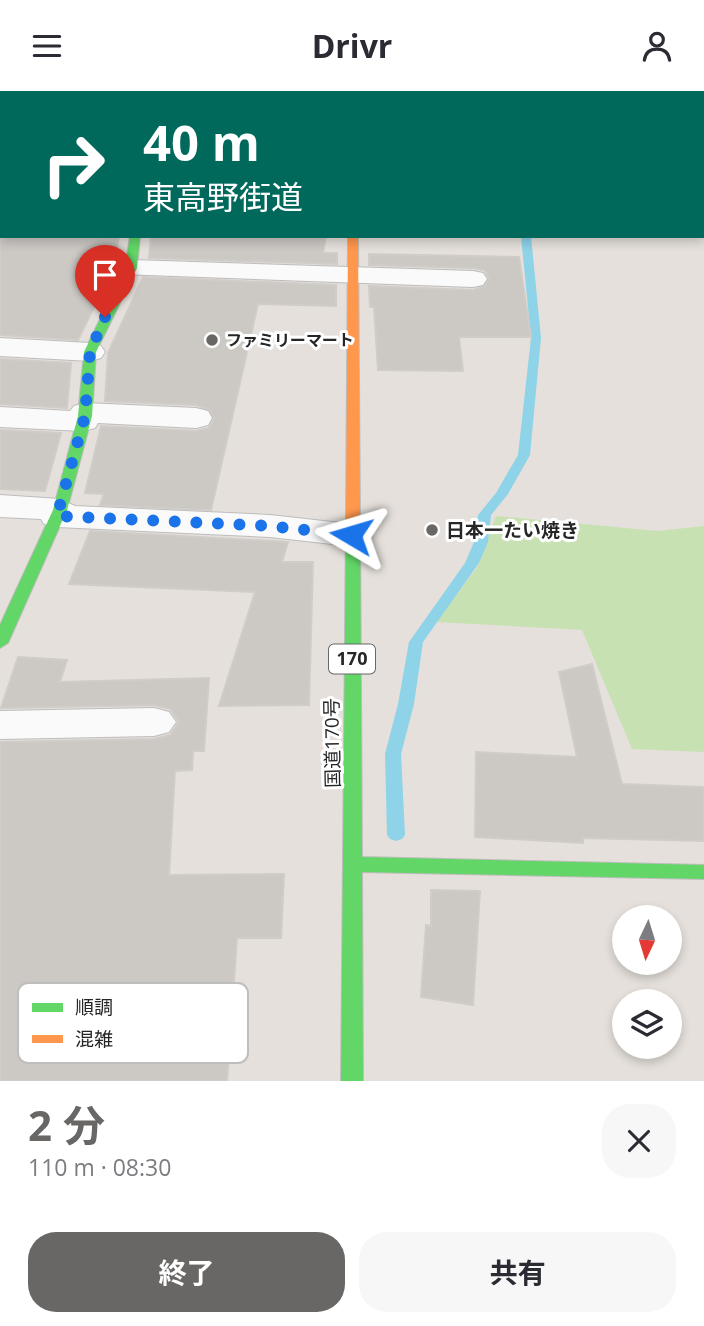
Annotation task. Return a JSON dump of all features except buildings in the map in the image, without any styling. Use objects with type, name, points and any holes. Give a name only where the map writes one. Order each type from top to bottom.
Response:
[{"type":"main road","points":[[0,643],[59,513],[84,417],[90,352],[131,268],[135,238]]},
{"type":"main road","name":"国道170号","points":[[352,1081],[353,238]]},
{"type":"main road","points":[[354,864],[704,872]]},
{"type":"street","points":[[131,268],[473,279]]},
{"type":"street","points":[[0,347],[90,352]]},
{"type":"street","points":[[0,417],[196,418]]},
{"type":"street","points":[[0,506],[59,513],[270,526],[351,535]]},
{"type":"street","points":[[0,725],[154,722]]},
{"type":"green space","points":[[496,516],[658,531],[704,526],[704,752],[632,749],[582,630],[436,622],[478,566]]},
{"type":"waterway","points":[[396,835],[393,754],[406,704],[416,642],[472,563],[481,542],[485,515],[502,494],[524,455],[536,338],[526,238]]},
{"type":"traffic: fast","points":[[0,643],[60,510],[85,416],[90,352],[131,268],[135,238]]},
{"type":"traffic: fast","points":[[352,1081],[353,520]]},
{"type":"traffic: fast","points":[[354,864],[704,872]]},
{"type":"traffic: slow","points":[[353,238],[353,520]]},
{"type":"place","name":"ファミリーマート","points":[[212,340]]},
{"type":"place","name":"日本一たい焼き","points":[[432,530]]},
{"type":"route","points":[[105,317],[90,352],[85,416],[57,516],[270,526],[351,535]]}]
